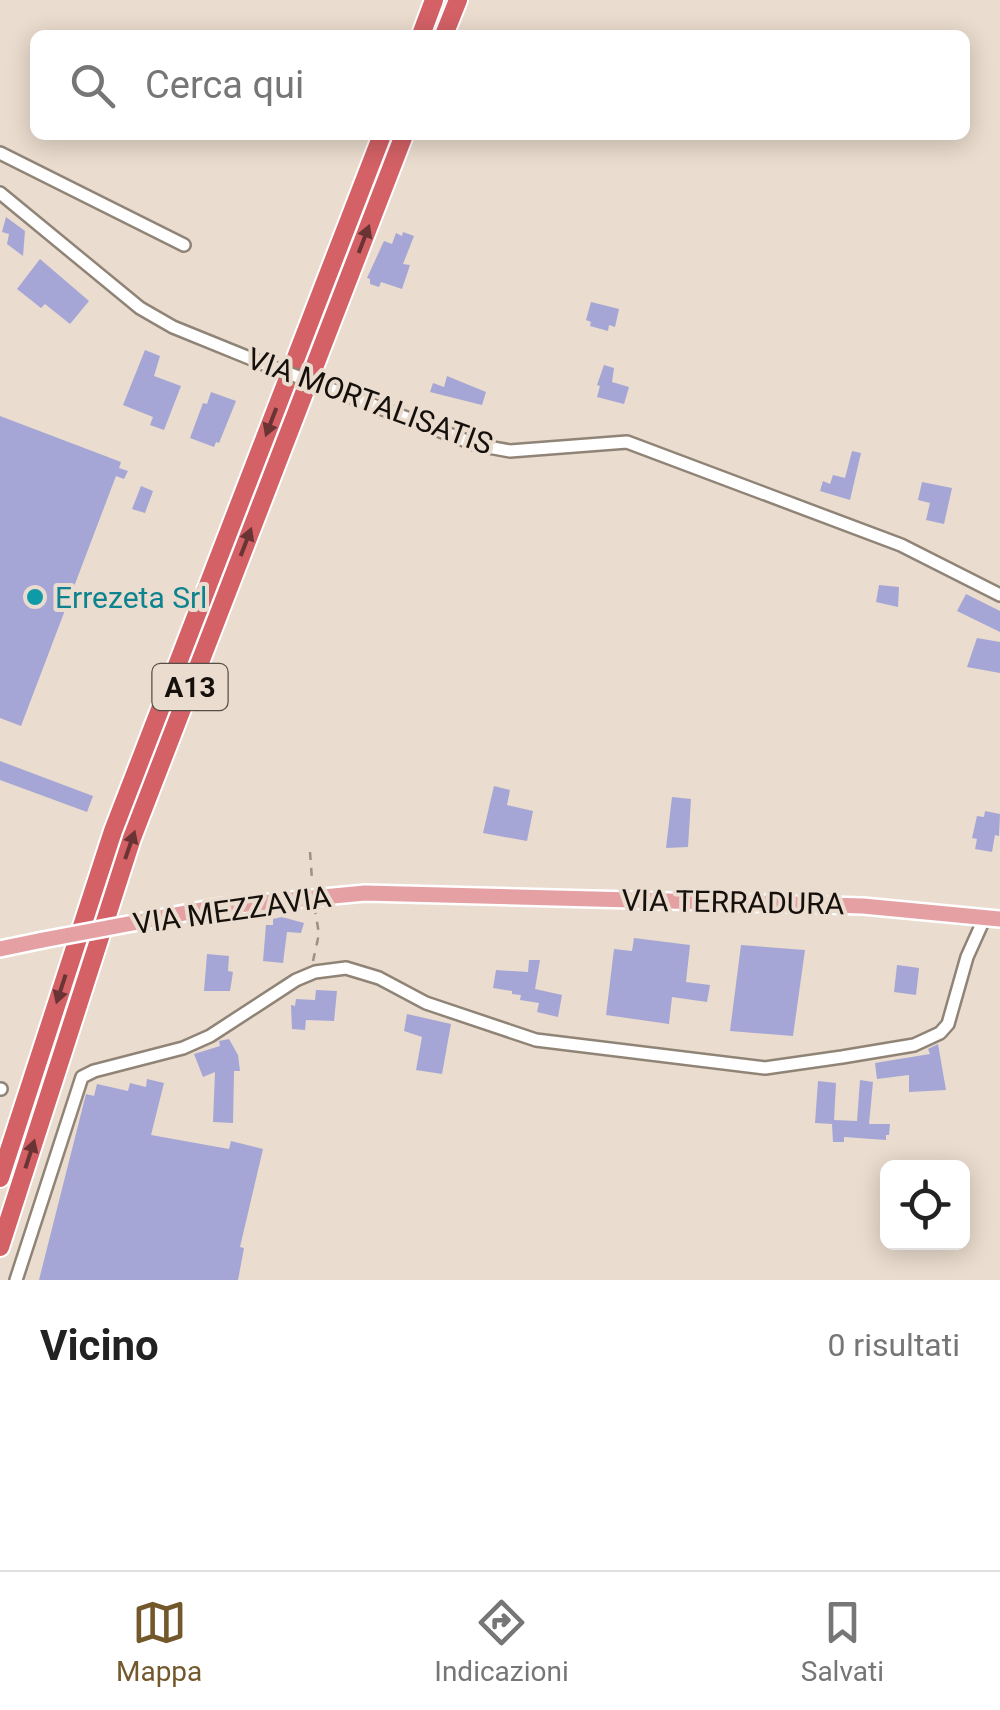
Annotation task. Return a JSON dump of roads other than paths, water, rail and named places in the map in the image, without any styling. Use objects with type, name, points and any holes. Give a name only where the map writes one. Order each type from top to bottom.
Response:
[{"type":"highway","points":[[423,30],[434,0]]},
{"type":"highway","points":[[446,30],[458,0]]},
{"type":"highway","name":"A13","points":[[0,1178],[113,832],[380,140]]},
{"type":"highway","name":"A13","points":[[0,1247],[132,838],[402,140]]},
{"type":"main road","name":"VIA MEZZAVIA","points":[[0,949],[216,906],[365,893],[466,896]]},
{"type":"main road","name":"VIA TERRADURA","points":[[466,896],[863,906],[992,918]]},
{"type":"street","points":[[0,153],[184,244]]},
{"type":"street","name":"VIA MORTALISATIS","points":[[0,193],[140,308],[173,327],[269,366],[476,446],[529,451],[627,442],[901,545],[1000,595]]},
{"type":"street","points":[[16,1280],[82,1077],[183,1048],[315,972],[346,968],[362,971],[426,1003],[536,1040],[722,1064],[784,1067],[914,1045],[940,1033],[948,1024],[967,957],[992,918]]},
{"type":"place","name":"Errezeta Srl","points":[[35,597]]}]
